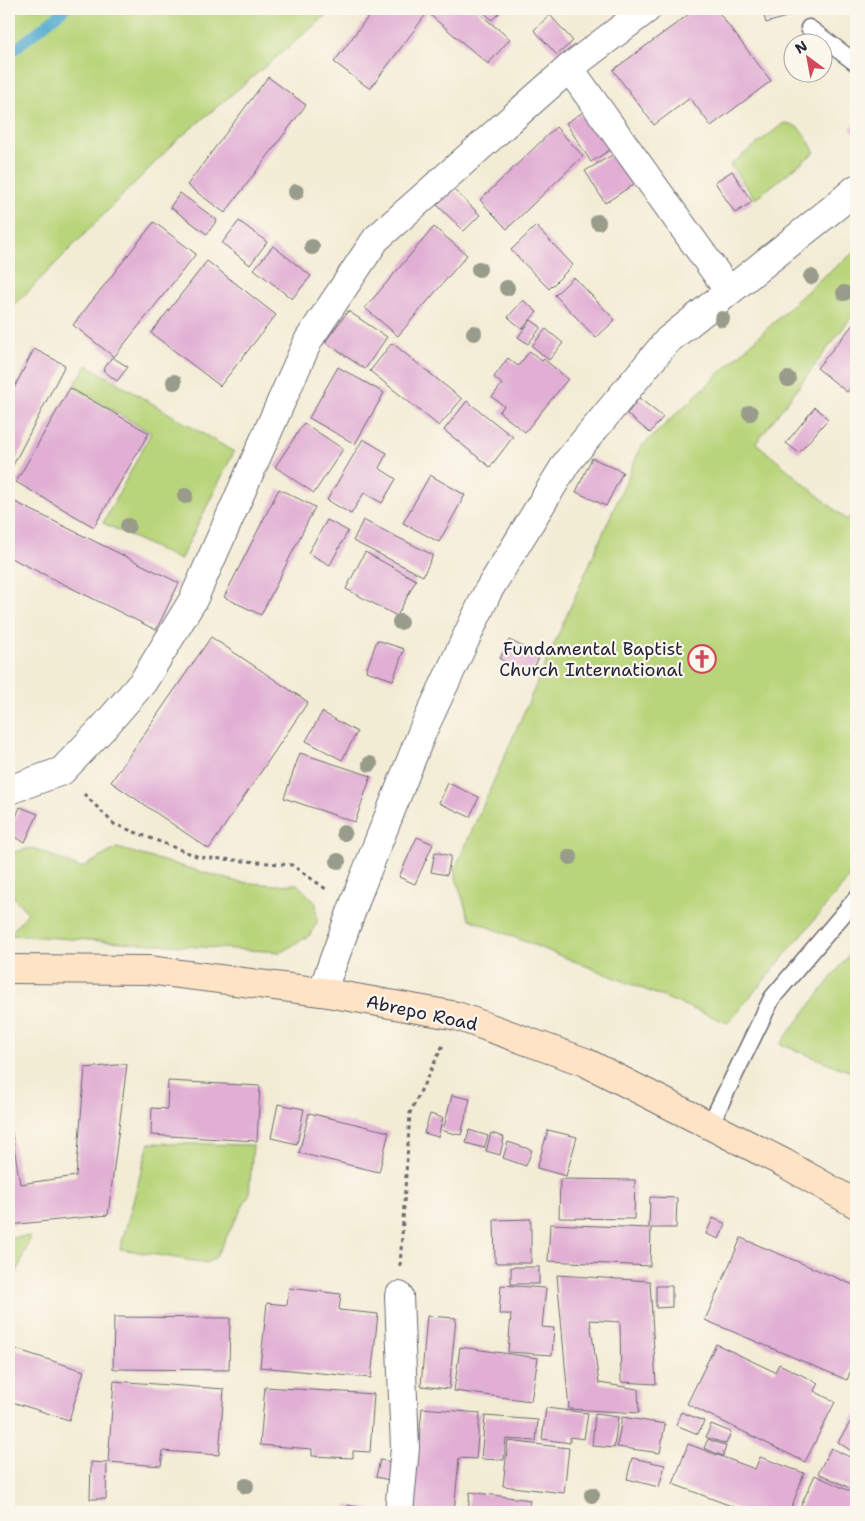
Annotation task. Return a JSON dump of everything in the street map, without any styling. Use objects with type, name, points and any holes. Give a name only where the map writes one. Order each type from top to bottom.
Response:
[{"type":"main road","name":"Abrepo Road","points":[[9,969],[148,970],[322,992],[457,1016],[585,1062],[784,1163],[856,1204]]},
{"type":"street","points":[[9,790],[62,771],[143,682],[193,600],[309,338],[376,239],[569,68],[647,9]]},
{"type":"street","points":[[569,68],[730,292]]},
{"type":"street","points":[[322,992],[423,730],[488,591],[567,462],[668,340],[856,189]]},
{"type":"street","points":[[398,1512],[405,1448],[399,1296]]},
{"type":"lane","points":[[809,28],[856,63]]},
{"type":"lane","points":[[710,1125],[772,998],[856,899]]},
{"type":"path","points":[[62,771],[114,824],[198,857],[292,865],[353,909]]},
{"type":"path","points":[[399,1296],[410,1113],[457,1016]]},
{"type":"green space","points":[[9,9],[334,9],[176,141],[9,311]]},
{"type":"green space","points":[[784,123],[799,129],[815,152],[755,199],[730,165]]},
{"type":"green space","name":"Fundamental Baptist Church International","points":[[856,251],[856,311],[756,443],[847,520],[856,509],[856,870],[728,1023],[469,919],[454,871],[641,447],[819,280]]},
{"type":"green space","points":[[87,365],[234,452],[180,560],[103,523],[151,433],[73,387]]},
{"type":"green space","points":[[33,848],[81,868],[117,848],[238,882],[276,885],[297,884],[316,903],[317,922],[310,935],[281,952],[9,935],[28,913],[9,890],[9,853]]},
{"type":"green space","points":[[856,946],[856,1074],[780,1044]]},
{"type":"green space","points":[[149,1143],[253,1145],[249,1195],[215,1258],[206,1263],[120,1249]]},
{"type":"green space","points":[[31,1236],[11,1287],[9,1326],[9,1238]]},
{"type":"building","points":[[374,9],[430,9],[370,89],[334,62]]},
{"type":"building","points":[[434,9],[474,9],[510,39],[488,64],[429,14]]},
{"type":"building","points":[[480,9],[503,9],[492,20]]},
{"type":"building","points":[[696,9],[716,9],[771,81],[711,126],[690,98],[654,125],[613,70]]},
{"type":"building","points":[[762,9],[813,9],[766,23]]},
{"type":"building","points":[[550,15],[573,41],[557,55],[534,30]]},
{"type":"building","points":[[268,77],[306,105],[225,213],[187,185]]},
{"type":"building","points":[[588,109],[613,148],[591,162],[566,123]]},
{"type":"building","points":[[856,122],[856,136],[850,128]]},
{"type":"building","points":[[556,127],[583,156],[507,229],[480,200]]},
{"type":"building","points":[[617,152],[636,183],[605,203],[585,171]]},
{"type":"building","points":[[732,171],[752,202],[735,213],[715,182]]},
{"type":"building","points":[[453,189],[480,215],[464,231],[437,205]]},
{"type":"building","points":[[180,193],[217,220],[207,234],[170,207]]},
{"type":"building","points":[[239,221],[267,242],[250,265],[222,243]]},
{"type":"building","points":[[154,222],[196,254],[114,357],[73,325]]},
{"type":"building","points":[[536,226],[573,265],[549,289],[511,250]]},
{"type":"building","points":[[434,227],[467,255],[398,336],[365,308]]},
{"type":"building","points":[[273,246],[311,276],[292,299],[254,269]]},
{"type":"building","points":[[207,261],[276,315],[220,386],[151,333]]},
{"type":"building","points":[[574,277],[615,320],[596,338],[555,295]]},
{"type":"building","points":[[523,300],[537,312],[522,329],[508,317]]},
{"type":"building","points":[[348,311],[387,337],[365,369],[325,342]]},
{"type":"building","points":[[531,320],[541,327],[528,344],[518,337]]},
{"type":"building","points":[[856,321],[856,381],[847,392],[817,368]]},
{"type":"building","points":[[546,329],[563,343],[549,360],[532,346]]},
{"type":"building","points":[[392,343],[462,399],[439,426],[370,371]]},
{"type":"building","points":[[34,349],[65,365],[9,473],[9,398]]},
{"type":"building","points":[[530,351],[542,361],[544,359],[568,379],[525,432],[499,412],[504,406],[492,397],[502,384],[494,377],[508,358],[518,366]]},
{"type":"building","points":[[112,357],[128,367],[117,381],[103,370]]},
{"type":"building","points":[[338,367],[384,393],[355,444],[309,418]]},
{"type":"building","points":[[70,388],[149,433],[94,527],[16,482]]},
{"type":"building","points":[[639,398],[663,417],[650,433],[627,414]]},
{"type":"building","points":[[467,401],[513,437],[490,467],[444,430]]},
{"type":"building","points":[[815,407],[828,419],[799,453],[786,443]]},
{"type":"building","points":[[304,423],[343,449],[314,493],[275,467]]},
{"type":"building","points":[[363,439],[387,453],[379,468],[396,479],[382,503],[364,493],[351,514],[327,500]]},
{"type":"building","points":[[592,458],[623,472],[606,506],[576,492]]},
{"type":"building","points":[[430,475],[465,495],[439,542],[403,523]]},
{"type":"building","points":[[279,489],[315,507],[261,615],[224,597]]},
{"type":"building","points":[[9,499],[179,583],[156,630],[9,557]]},
{"type":"building","points":[[327,520],[348,531],[330,565],[308,553]]},
{"type":"building","points":[[363,520],[433,555],[423,576],[353,541]]},
{"type":"building","points":[[365,552],[416,580],[397,616],[346,589]]},
{"type":"building","points":[[211,637],[308,702],[209,849],[111,782]]},
{"type":"building","points":[[377,640],[404,649],[393,680],[366,671]]},
{"type":"building","points":[[509,640],[540,655],[531,674],[500,659]]},
{"type":"building","points":[[322,712],[357,732],[342,760],[306,741]]},
{"type":"building","points":[[300,753],[371,776],[355,822],[284,798]]},
{"type":"building","points":[[448,783],[479,797],[470,817],[439,803]]},
{"type":"building","points":[[20,807],[38,814],[25,842],[9,835]]},
{"type":"building","points":[[417,837],[433,844],[415,884],[399,877]]},
{"type":"building","points":[[435,852],[451,856],[447,875],[431,872]]},
{"type":"building","points":[[127,1064],[108,1215],[9,1225],[9,1115],[20,1184],[76,1176],[85,1068]]},
{"type":"building","points":[[168,1081],[260,1086],[257,1141],[151,1135],[152,1108],[167,1109]]},
{"type":"building","points":[[452,1095],[470,1099],[461,1135],[443,1131]]},
{"type":"building","points":[[278,1104],[304,1109],[297,1144],[271,1138]]},
{"type":"building","points":[[309,1113],[389,1132],[379,1172],[299,1153]]},
{"type":"building","points":[[430,1114],[443,1118],[438,1137],[424,1133]]},
{"type":"building","points":[[469,1130],[488,1136],[484,1148],[466,1143]]},
{"type":"building","points":[[548,1130],[577,1137],[566,1176],[537,1168]]},
{"type":"building","points":[[491,1133],[504,1137],[500,1155],[486,1151]]},
{"type":"building","points":[[508,1142],[532,1150],[526,1166],[503,1158]]},
{"type":"building","points":[[560,1179],[635,1180],[634,1219],[559,1218]]},
{"type":"building","points":[[650,1197],[677,1198],[676,1228],[651,1228],[650,1266],[548,1261],[550,1224],[649,1228]]},
{"type":"building","points":[[713,1218],[726,1224],[719,1239],[706,1234]]},
{"type":"building","points":[[531,1219],[531,1263],[495,1263],[494,1220]]},
{"type":"building","points":[[741,1238],[856,1286],[856,1358],[847,1380],[705,1320]]},
{"type":"building","points":[[511,1267],[539,1267],[539,1284],[511,1284]]},
{"type":"building","points":[[557,1275],[650,1281],[656,1384],[621,1382],[620,1322],[590,1320],[599,1383],[638,1389],[639,1413],[569,1409]]},
{"type":"building","points":[[501,1285],[546,1288],[542,1327],[554,1328],[552,1355],[508,1352],[511,1314],[499,1314]]},
{"type":"building","points":[[656,1286],[672,1286],[672,1307],[656,1308]]},
{"type":"building","points":[[289,1288],[341,1294],[339,1310],[378,1314],[371,1378],[260,1367],[267,1303],[287,1305]]},
{"type":"building","points":[[427,1316],[456,1318],[449,1389],[421,1386]]},
{"type":"building","points":[[114,1317],[230,1318],[229,1370],[113,1369]]},
{"type":"building","points":[[716,1344],[775,1372],[779,1364],[818,1383],[814,1391],[835,1402],[805,1462],[687,1404]]},
{"type":"building","points":[[9,1347],[84,1371],[69,1420],[9,1401]]},
{"type":"building","points":[[460,1347],[538,1358],[531,1401],[454,1391]]},
{"type":"building","points":[[114,1381],[224,1389],[219,1455],[163,1451],[161,1466],[108,1462]]},
{"type":"building","points":[[265,1387],[374,1394],[370,1452],[353,1451],[353,1458],[312,1456],[312,1449],[260,1445]]},
{"type":"building","points":[[422,1408],[480,1413],[476,1459],[459,1458],[454,1512],[412,1512]]},
{"type":"building","points":[[546,1408],[588,1413],[584,1439],[570,1437],[570,1443],[542,1439]]},
{"type":"building","points":[[681,1412],[704,1421],[698,1434],[676,1425]]},
{"type":"building","points":[[856,1413],[856,1454],[838,1442]]},
{"type":"building","points":[[595,1414],[618,1417],[614,1448],[592,1446]]},
{"type":"building","points":[[485,1416],[538,1420],[536,1441],[506,1439],[504,1460],[481,1459]]},
{"type":"building","points":[[622,1417],[665,1424],[660,1453],[617,1447]]},
{"type":"building","points":[[711,1424],[731,1432],[726,1444],[706,1437]]},
{"type":"building","points":[[708,1439],[726,1446],[723,1456],[704,1448]]},
{"type":"building","points":[[508,1441],[569,1448],[564,1493],[503,1486]]},
{"type":"building","points":[[688,1444],[755,1469],[760,1457],[804,1473],[790,1512],[747,1512],[673,1484]]},
{"type":"building","points":[[831,1448],[856,1460],[856,1491],[818,1473]]},
{"type":"building","points":[[632,1458],[665,1465],[659,1487],[627,1479]]},
{"type":"building","points":[[380,1460],[398,1463],[394,1481],[376,1477]]},
{"type":"building","points":[[91,1462],[107,1463],[106,1499],[90,1499]]},
{"type":"building","points":[[815,1475],[856,1494],[856,1512],[798,1512]]},
{"type":"building","points":[[470,1492],[530,1500],[528,1512],[468,1512]]},
{"type":"building","points":[[347,1505],[375,1510],[374,1512],[346,1512]]},
{"type":"waterway","points":[[9,54],[65,9]]},
{"type":"place","name":"Fundamental Baptist Church International","points":[[702,659]]}]
